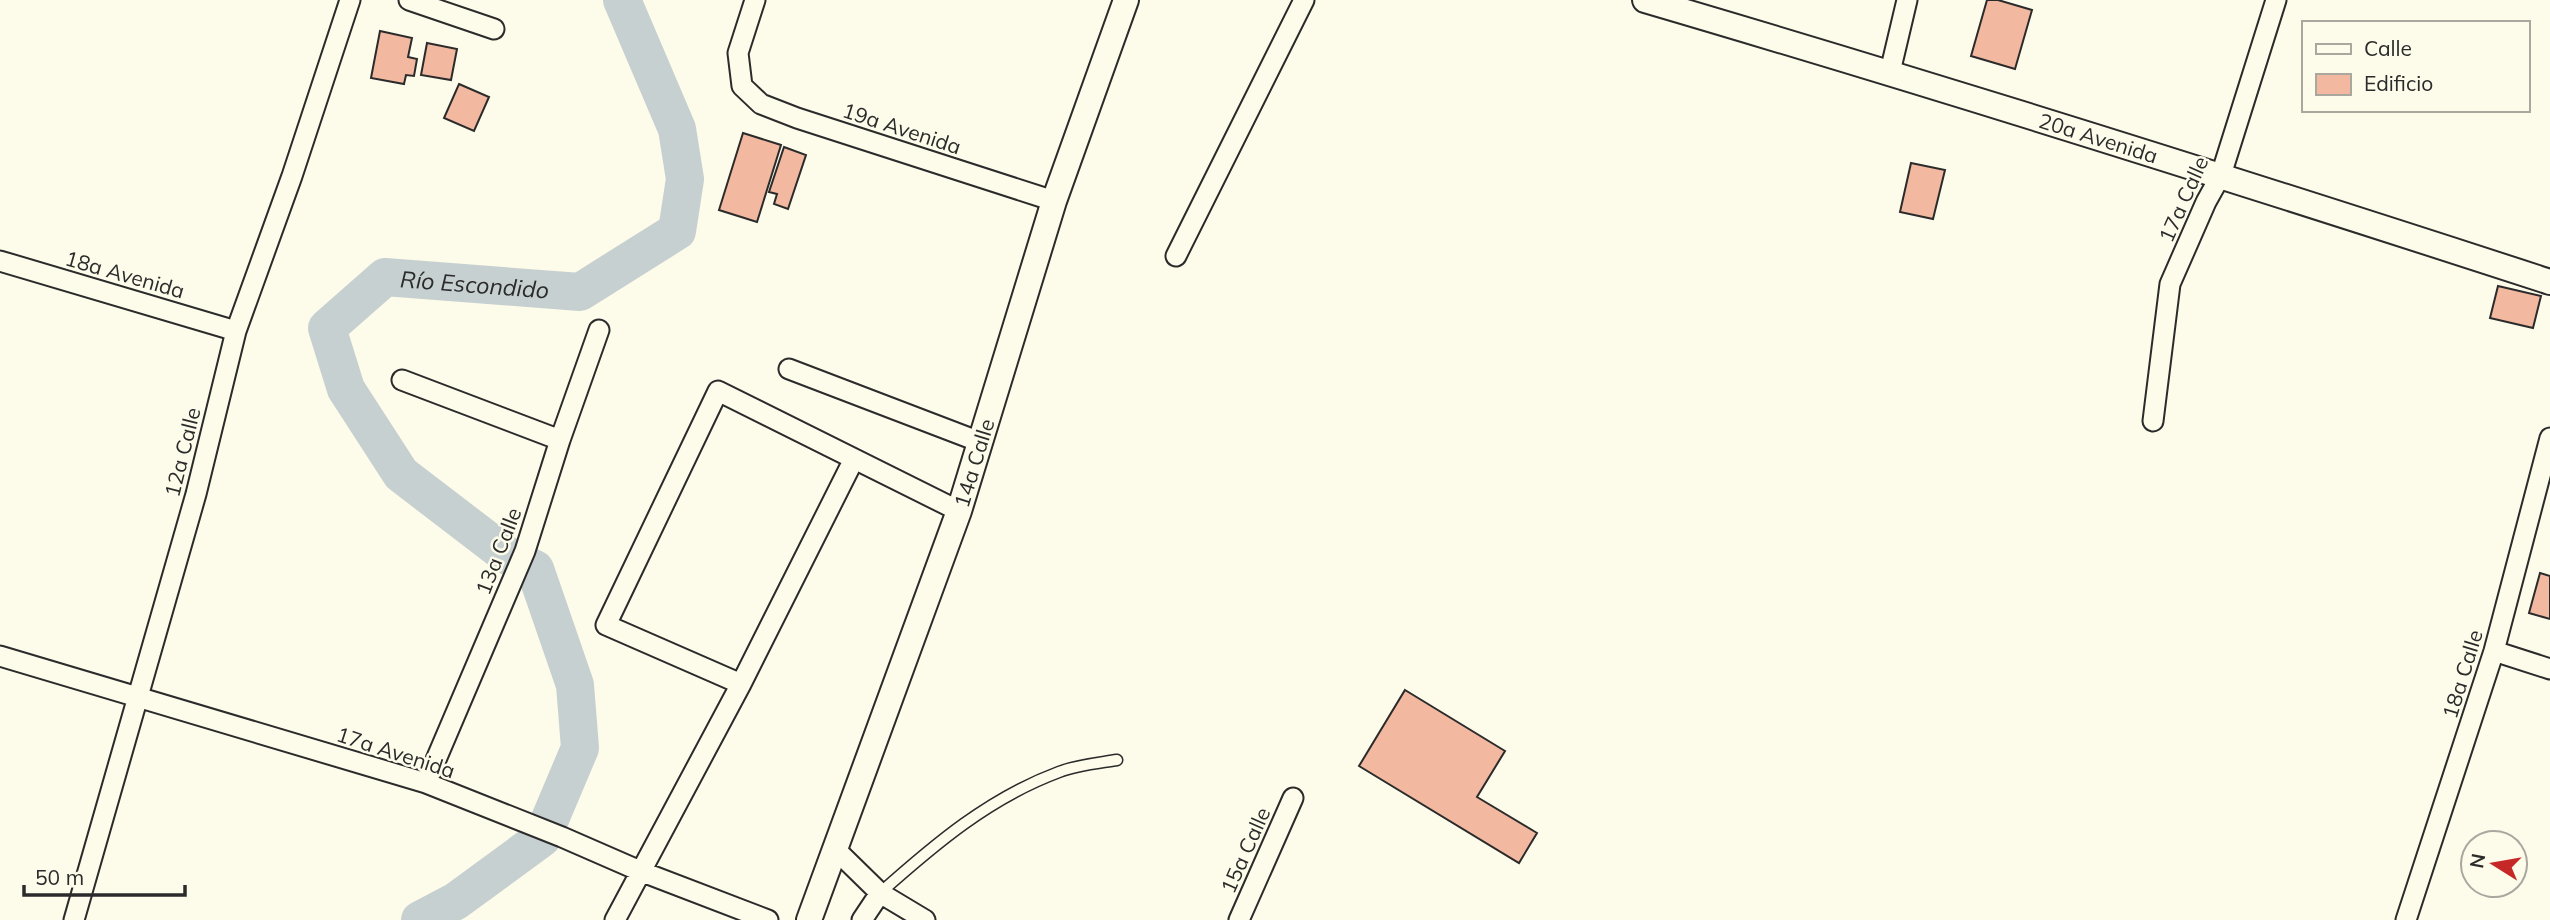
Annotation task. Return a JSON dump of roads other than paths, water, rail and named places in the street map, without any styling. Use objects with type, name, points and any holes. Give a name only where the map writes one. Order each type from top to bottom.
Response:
[{"type":"street","name":"12a Calle","points":[[74,920],[195,494],[236,331],[292,176],[350,0]]},
{"type":"street","points":[[409,0],[494,29]]},
{"type":"street","name":"19a Avenida","points":[[755,0],[738,52],[741,86],[761,104],[1054,201]]},
{"type":"street","name":"14a Calle","points":[[809,920],[959,511],[1054,201],[1126,0]]},
{"type":"street","points":[[1176,256],[1304,0]]},
{"type":"street","name":"20a Avenida","points":[[1645,0],[1890,72],[2221,175],[2550,282]]},
{"type":"street","points":[[1890,72],[1907,0]]},
{"type":"street","name":"17a Calle","points":[[2153,421],[2170,284],[2206,202],[2221,175],[2276,0]]},
{"type":"street","name":"18a Avenida","points":[[0,261],[236,331]]},
{"type":"street","name":"13a Calle","points":[[426,783],[525,551],[599,330]]},
{"type":"street","points":[[789,369],[980,442]]},
{"type":"street","points":[[402,380],[561,440]]},
{"type":"street","points":[[741,684],[606,625],[719,391],[959,511]]},
{"type":"street","name":"18a Calle","points":[[2406,920],[2494,651],[2550,438]]},
{"type":"street","points":[[615,920],[741,684],[854,459]]},
{"type":"street","points":[[2494,651],[2550,669]]},
{"type":"street","name":"17a Avenida","points":[[0,656],[426,783],[640,871],[768,920]]},
{"type":"street","name":"15a Calle","points":[[1239,920],[1293,798]]},
{"type":"street","points":[[835,849],[880,893],[925,920]]},
{"type":"street","points":[[862,920],[880,893]]},
{"type":"lane","points":[[880,893],[934,845],[984,808],[1060,771],[1117,760]]},
{"type":"waterway","name":"Río Escondido","points":[[420,920],[456,901],[542,838],[580,748],[575,685],[535,569],[508,556],[401,474],[346,389],[327,328],[385,277],[580,292],[677,231],[685,179],[677,129],[622,0]]}]
